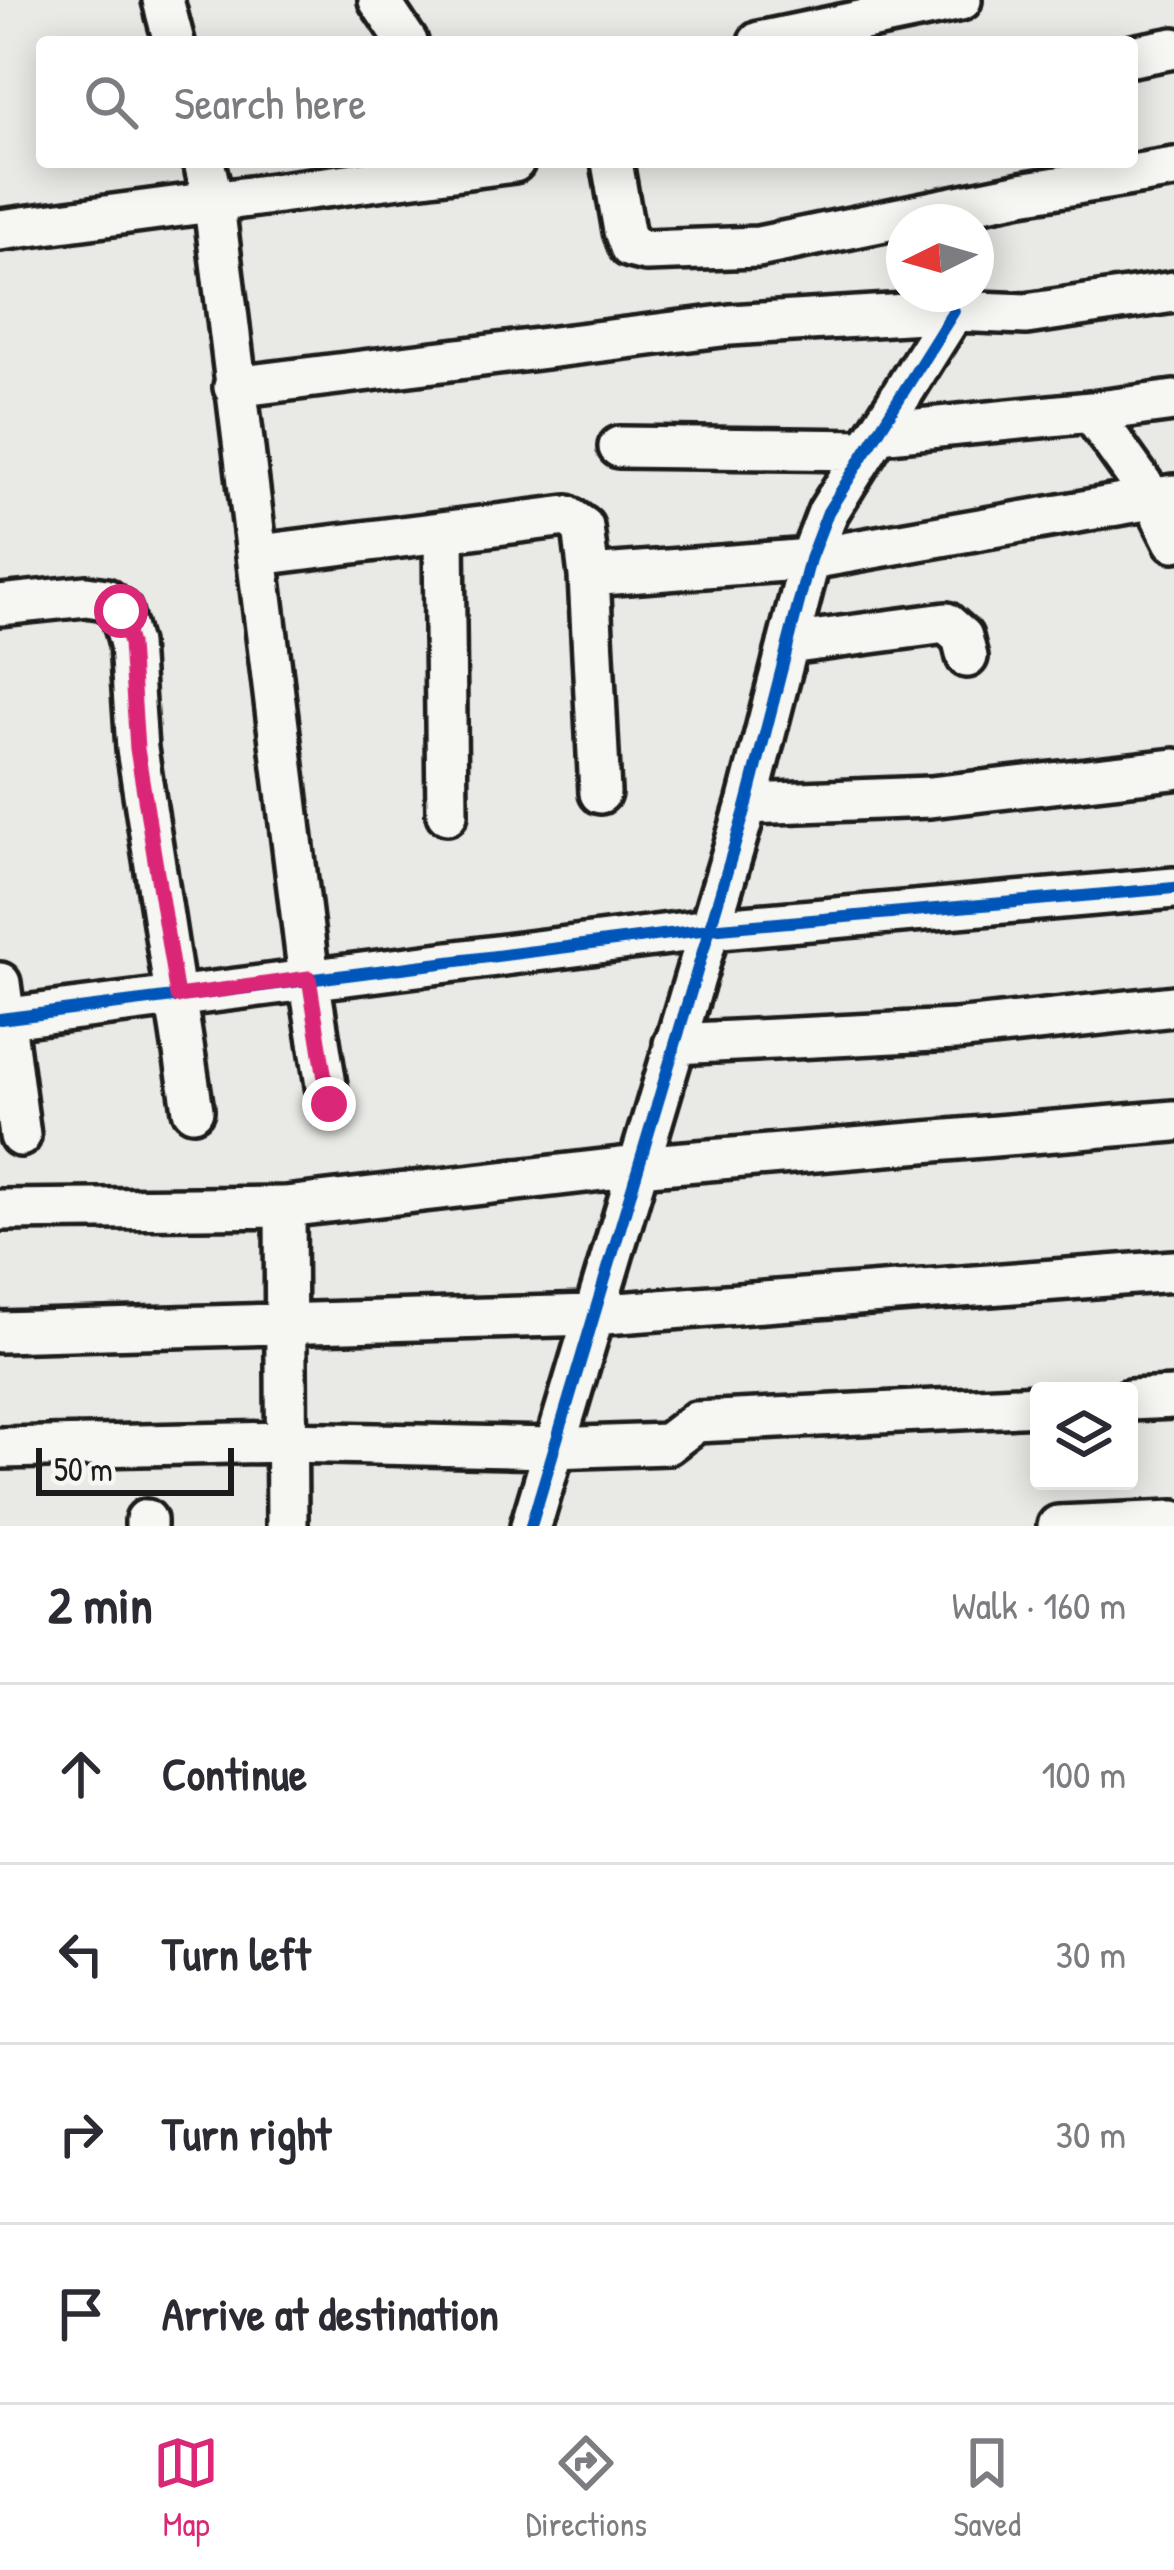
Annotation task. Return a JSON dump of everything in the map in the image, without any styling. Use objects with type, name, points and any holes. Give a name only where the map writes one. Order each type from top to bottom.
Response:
[{"type":"street","points":[[164,0],[173,36]]},
{"type":"street","points":[[788,36],[961,0]]},
{"type":"street","points":[[392,2],[405,36]]},
{"type":"street","points":[[1138,55],[1174,48]]},
{"type":"street","points":[[205,168],[214,205],[309,978],[329,1104]]},
{"type":"street","points":[[0,230],[468,168]]},
{"type":"street","points":[[613,168],[630,247],[646,250],[758,247],[1021,193],[1174,168]]},
{"type":"street","points":[[978,312],[1026,314],[1174,292]]},
{"type":"street","points":[[234,387],[730,325],[938,312]]},
{"type":"street","points":[[531,1526],[747,804],[811,560],[828,512],[953,312]]},
{"type":"street","points":[[619,447],[872,442],[1174,400]]},
{"type":"street","points":[[1091,412],[1163,497],[1174,541]]},
{"type":"street","points":[[589,576],[811,560],[1163,497]]},
{"type":"street","points":[[259,555],[567,517],[583,527],[600,794]]},
{"type":"street","points":[[444,533],[447,814]]},
{"type":"street","points":[[0,605],[86,596],[106,598],[121,611],[130,644],[137,749],[193,1110]]},
{"type":"street","points":[[788,644],[946,623],[962,637],[967,657]]},
{"type":"street","points":[[747,804],[930,796],[1174,769]]},
{"type":"street","points":[[20,1136],[2,1007],[177,996],[709,929],[1174,887]]},
{"type":"street","points":[[674,1044],[955,1030],[1174,1006]]},
{"type":"street","points":[[0,1210],[285,1207],[637,1166],[1174,1121]]},
{"type":"street","points":[[285,1207],[287,1526]]},
{"type":"street","points":[[0,1332],[592,1315],[1174,1271]]},
{"type":"street","points":[[1138,1400],[1174,1398]]},
{"type":"street","points":[[0,1448],[285,1442],[552,1448],[668,1444],[696,1422],[1030,1405]]},
{"type":"street","points":[[1058,1526],[1174,1521]]},
{"type":"cycle path","points":[[531,1526],[747,804],[810,559],[828,512],[953,312]]},
{"type":"cycle path","points":[[0,1019],[709,929],[1174,888]]},
{"type":"route","points":[[121,611],[130,644],[137,749],[177,996],[309,978],[329,1104]]}]
